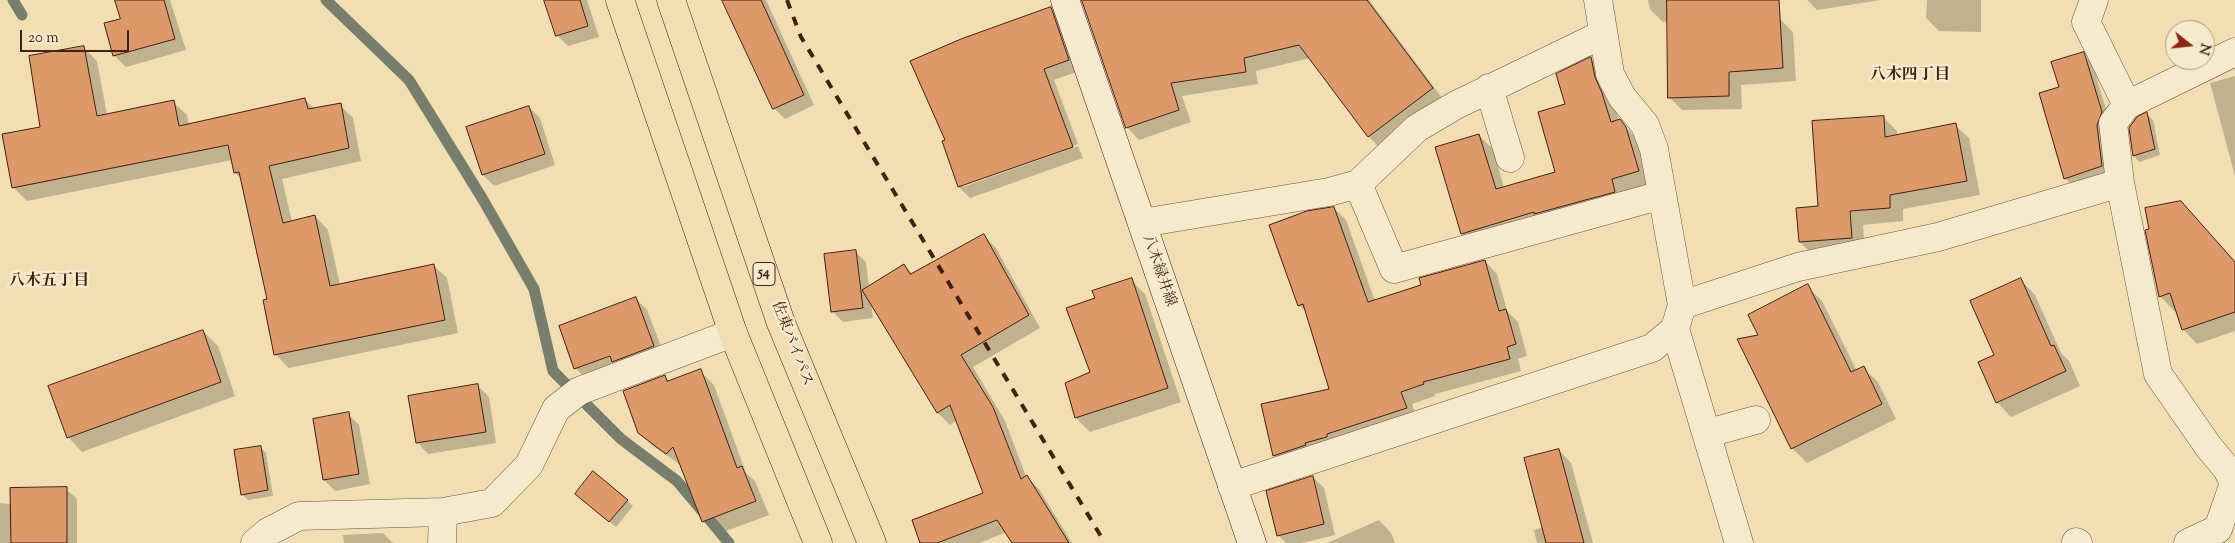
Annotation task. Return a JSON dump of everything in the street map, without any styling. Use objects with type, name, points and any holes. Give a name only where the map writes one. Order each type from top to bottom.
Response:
[{"type":"highway","points":[[620,0],[733,333],[818,543]]},
{"type":"highway","name":"佐東バイパス","points":[[671,0],[781,323],[872,543]]},
{"type":"street","name":"八木緑井線","points":[[1065,0],[1252,543]]},
{"type":"street","points":[[1598,0],[1610,74],[1622,97],[1645,125],[1654,148],[1678,317],[1739,543]]},
{"type":"street","points":[[2094,0],[2086,22],[2126,105]]},
{"type":"street","points":[[1142,223],[1329,192],[1358,184],[1417,128],[1489,88],[1603,34]]},
{"type":"street","points":[[2188,543],[2218,529],[2234,483],[2227,469],[2208,446],[2158,374],[2120,183],[2113,123],[2126,105],[2235,52]]},
{"type":"street","points":[[1489,88],[1510,158]]},
{"type":"street","points":[[1232,486],[1652,348],[1678,317],[1798,267],[1938,237],[2120,183]]},
{"type":"street","points":[[1358,184],[1394,269],[1662,195]]},
{"type":"street","points":[[255,543],[268,532],[299,516],[443,512],[492,503],[530,465],[556,409],[579,391],[733,333]]},
{"type":"street","points":[[1708,432],[1756,420]]},
{"type":"street","points":[[442,543],[443,512]]},
{"type":"building","points":[[115,0],[164,0],[175,39],[113,56],[104,23],[120,19]]},
{"type":"building","points":[[544,0],[580,0],[588,26],[556,36]]},
{"type":"building","points":[[722,0],[761,0],[804,95],[773,109]]},
{"type":"building","points":[[1082,0],[1367,0],[1433,88],[1368,137],[1299,45],[1244,58],[1246,72],[1171,83],[1179,110],[1126,128]]},
{"type":"building","points":[[1667,0],[1779,0],[1783,68],[1729,72],[1729,96],[1668,98]]},
{"type":"building","points":[[1051,7],[1069,60],[1044,69],[1073,147],[958,187],[942,141],[945,140],[910,61],[961,39]]},
{"type":"building","points":[[84,46],[97,116],[174,100],[179,126],[305,98],[308,109],[341,103],[349,148],[269,166],[283,223],[315,215],[330,286],[434,264],[445,320],[274,355],[263,300],[267,299],[239,172],[234,173],[228,145],[12,188],[2,134],[40,127],[29,56]]},
{"type":"building","points":[[2084,52],[2102,112],[2097,125],[2102,166],[2064,179],[2039,93],[2059,87],[2051,62]]},
{"type":"building","points":[[1591,57],[1595,77],[1611,122],[1620,119],[1626,127],[1639,171],[1612,179],[1615,192],[1534,214],[1534,212],[1461,234],[1435,147],[1479,134],[1496,189],[1555,172],[1538,112],[1565,104],[1556,74]]},
{"type":"building","points":[[529,106],[545,154],[482,175],[466,127]]},
{"type":"building","points":[[2147,112],[2155,149],[2133,156],[2129,128],[2137,117]]},
{"type":"building","points":[[1884,116],[1885,137],[1956,123],[1967,181],[1890,195],[1890,208],[1850,211],[1852,238],[1799,242],[1796,208],[1818,206],[1812,121]]},
{"type":"building","points":[[2181,201],[2235,262],[2235,312],[2182,330],[2170,293],[2159,297],[2145,230],[2149,229],[2145,208]]},
{"type":"building","points":[[1334,207],[1368,302],[1421,285],[1419,278],[1485,260],[1499,311],[1506,309],[1516,344],[1507,347],[1510,359],[1423,382],[1424,384],[1401,392],[1407,408],[1327,434],[1327,437],[1305,443],[1306,445],[1273,456],[1261,404],[1329,389],[1303,304],[1298,306],[1269,225],[1307,211]]},
{"type":"building","points":[[984,234],[1029,315],[961,355],[993,407],[1021,479],[1027,475],[1069,543],[1012,543],[997,520],[937,543],[920,543],[912,520],[983,493],[950,405],[937,413],[862,290],[904,264],[910,274]]},
{"type":"building","points":[[856,250],[863,308],[831,312],[824,254]]},
{"type":"building","points":[[1132,278],[1168,388],[1075,418],[1065,383],[1090,372],[1066,308],[1095,298],[1092,291]]},
{"type":"building","points":[[2021,278],[2051,346],[2054,345],[2066,371],[1996,403],[1978,362],[1994,355],[1970,301]]},
{"type":"building","points":[[1808,284],[1851,372],[1864,366],[1882,404],[1791,449],[1737,339],[1758,335],[1748,315]]},
{"type":"building","points":[[636,297],[654,346],[612,362],[610,356],[574,369],[559,326]]},
{"type":"building","points":[[203,330],[221,382],[67,438],[48,386]]},
{"type":"building","points":[[701,369],[737,468],[742,466],[756,501],[702,522],[673,447],[666,454],[638,433],[623,391],[665,375],[667,381]]},
{"type":"building","points":[[478,384],[486,432],[416,443],[408,396]]},
{"type":"building","points":[[349,412],[359,474],[323,480],[313,419]]},
{"type":"building","points":[[261,446],[268,490],[241,495],[234,450]]},
{"type":"building","points":[[1559,449],[1584,543],[1546,543],[1524,458]]},
{"type":"building","points":[[593,471],[628,500],[609,522],[575,494]]},
{"type":"building","points":[[1313,476],[1324,524],[1277,536],[1266,491]]},
{"type":"building","points":[[67,487],[67,543],[11,543],[10,488]]},
{"type":"waterway","points":[[13,0],[22,15]]},
{"type":"waterway","points":[[326,0],[409,80],[482,198],[534,289],[553,371],[621,439],[677,481],[729,543]]},
{"type":"railway","points":[[787,0],[801,37],[1105,543]]},
{"type":"district","name":"八木四丁目","points":[[1910,76]]},
{"type":"district","name":"八木五丁目","points":[[49,282]]}]
